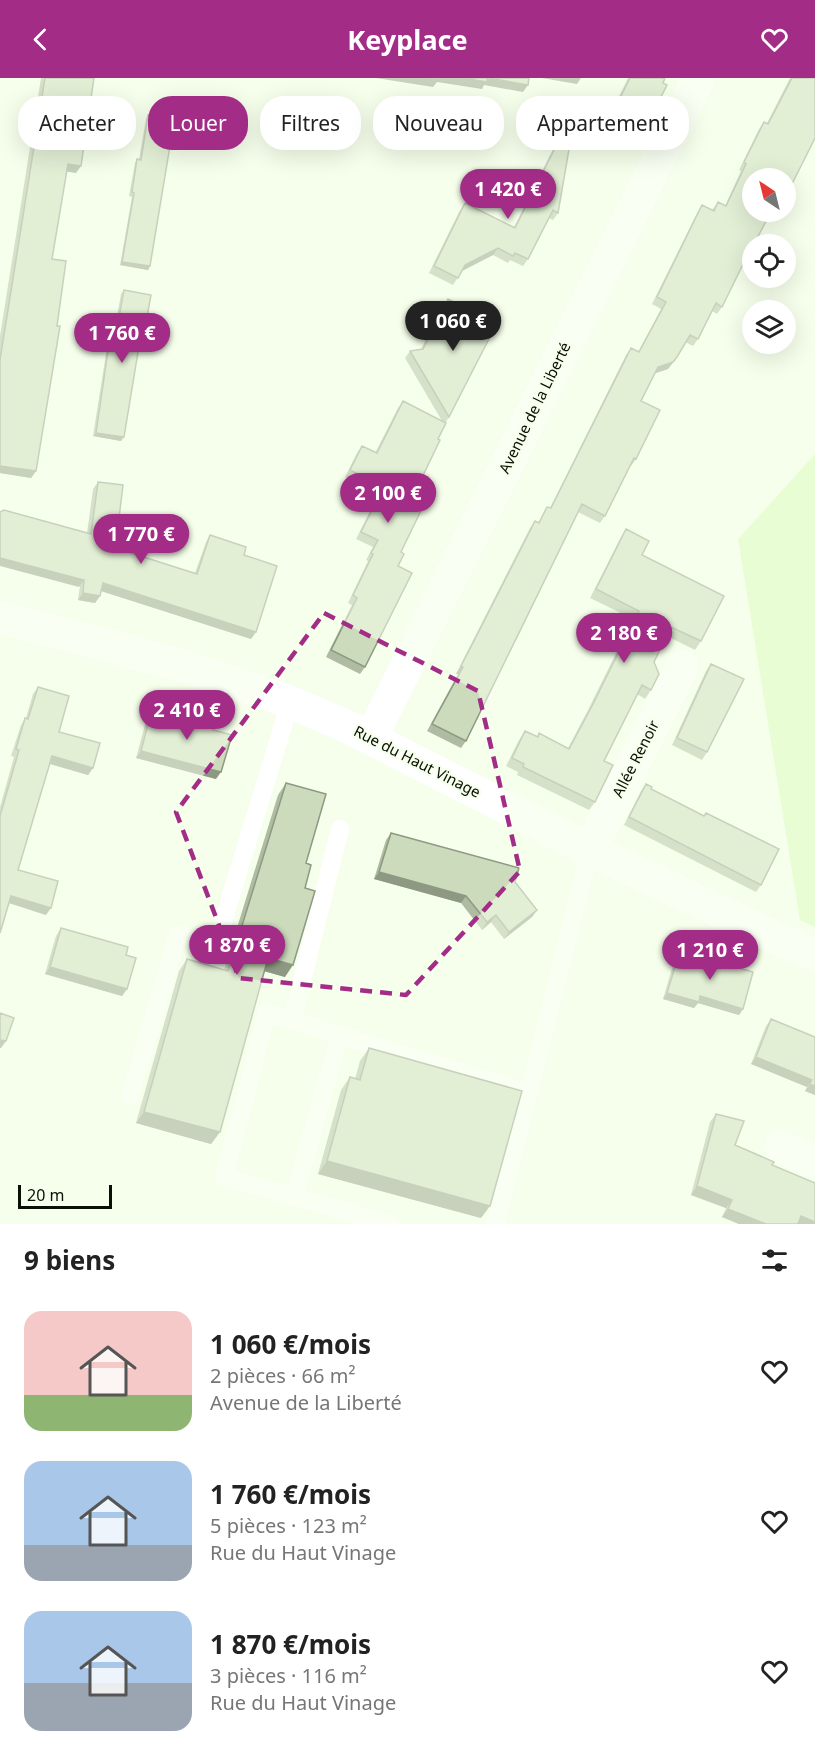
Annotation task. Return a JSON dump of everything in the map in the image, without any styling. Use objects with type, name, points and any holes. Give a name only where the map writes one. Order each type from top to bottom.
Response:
[{"type":"street","name":"Avenue de la Liberté","points":[[371,738],[699,78]]},
{"type":"street","name":"Rue du Haut Vinage","points":[[2,626],[177,664],[290,703],[371,738],[590,850],[815,955]]},
{"type":"street","name":"Allée Renoir","points":[[590,850],[682,667]]},
{"type":"street","points":[[781,1147],[815,1162]]},
{"type":"lane","points":[[130,1096],[178,935],[216,944],[290,703]]},
{"type":"lane","points":[[292,1021],[340,829]]},
{"type":"lane","points":[[496,1224],[590,850]]},
{"type":"lane","points":[[390,1224],[224,1177],[267,1013],[529,1093]]},
{"type":"lane","points":[[294,1197],[340,1035]]},
{"type":"highlighted area","points":[[324,613],[478,691],[520,871],[406,995],[239,978],[176,812]]},
{"type":"green space","points":[[815,454],[815,927],[800,920],[738,539]]},
{"type":"building","points":[[45,78],[94,78],[91,96],[42,96]]},
{"type":"building","points":[[463,78],[487,78],[487,82]]},
{"type":"building","points":[[489,78],[529,78],[528,85]]},
{"type":"building","points":[[630,78],[665,78],[663,83],[667,85],[661,96],[621,96]]},
{"type":"building","points":[[792,78],[815,78],[815,138],[796,176],[796,168],[744,168],[746,164],[744,162],[764,122],[768,124]]},
{"type":"building","points":[[148,115],[148,150],[169,150],[150,266],[122,262],[134,193],[132,192],[137,159],[141,160]]},
{"type":"building","points":[[34,150],[83,150],[81,166],[68,164],[52,259],[66,261],[57,326],[60,326],[36,471],[0,466],[0,360]]},
{"type":"building","points":[[554,150],[569,150],[558,213],[553,210],[528,259],[515,253],[513,256],[498,248],[465,265],[458,278],[434,266],[465,203],[515,228]]},
{"type":"building","points":[[742,172],[742,222],[766,222],[759,234],[742,234],[742,266],[722,307],[716,303],[698,339],[690,335],[673,362],[658,367],[641,401],[660,410],[605,516],[582,504],[466,741],[432,724],[463,667],[461,666],[535,521],[539,523],[547,507],[551,508],[631,348],[639,352],[666,302],[657,297],[702,205],[714,211],[718,202],[726,206]]},
{"type":"building","points":[[124,290],[151,295],[145,328],[142,328],[124,437],[96,433],[110,337],[115,338]]},
{"type":"building","points":[[448,299],[497,323],[449,417],[410,351],[423,349]]},
{"type":"building","points":[[403,401],[446,423],[417,488],[429,494],[401,552],[404,554],[398,566],[412,573],[365,667],[331,650],[357,598],[353,595],[378,540],[361,532],[376,502],[350,490],[358,474],[350,470],[362,446],[377,453]]},
{"type":"building","points":[[98,482],[123,485],[119,518],[112,547],[197,574],[210,535],[246,547],[244,555],[277,566],[256,632],[103,583],[100,596],[83,593],[84,580],[0,558],[0,512],[4,510],[91,534]]},
{"type":"building","points":[[626,529],[649,541],[642,555],[724,596],[701,641],[671,627],[654,662],[659,674],[651,690],[642,685],[604,761],[613,765],[595,802],[523,767],[524,764],[512,758],[525,731],[538,737],[539,733],[569,749],[593,704],[639,611],[596,589]]},
{"type":"building","points":[[711,664],[744,679],[707,752],[677,738]]},
{"type":"building","points":[[38,687],[69,696],[59,732],[100,743],[93,768],[52,756],[18,870],[58,881],[51,908],[11,896],[0,933],[0,816],[19,750],[16,749],[25,718],[28,719]]},
{"type":"building","points":[[173,712],[215,724],[213,730],[232,735],[221,772],[141,751],[151,713],[171,719]]},
{"type":"building","points":[[286,783],[326,794],[306,863],[311,865],[305,888],[315,891],[293,965],[268,958],[220,1132],[144,1112],[187,959],[228,971]]},
{"type":"building","points":[[646,784],[652,787],[651,789],[704,816],[706,813],[779,849],[761,885],[629,817]]},
{"type":"building","points":[[391,833],[519,868],[515,882],[537,910],[509,932],[496,915],[487,922],[466,896],[379,872]]},
{"type":"building","points":[[61,928],[128,947],[126,955],[136,958],[127,989],[50,967]]},
{"type":"building","points":[[680,951],[753,972],[743,1009],[700,996],[699,1002],[667,993]]},
{"type":"building","points":[[0,1013],[14,1018],[6,1041],[0,1040]]},
{"type":"building","points":[[771,1019],[815,1037],[815,1086],[810,1084],[812,1080],[756,1057]]},
{"type":"building","points":[[369,1048],[522,1091],[490,1206],[327,1161],[350,1077],[360,1080]]},
{"type":"building","points":[[716,1114],[744,1121],[735,1145],[774,1162],[772,1165],[815,1183],[815,1222],[801,1216],[798,1224],[766,1224],[728,1209],[732,1200],[697,1186]]}]
